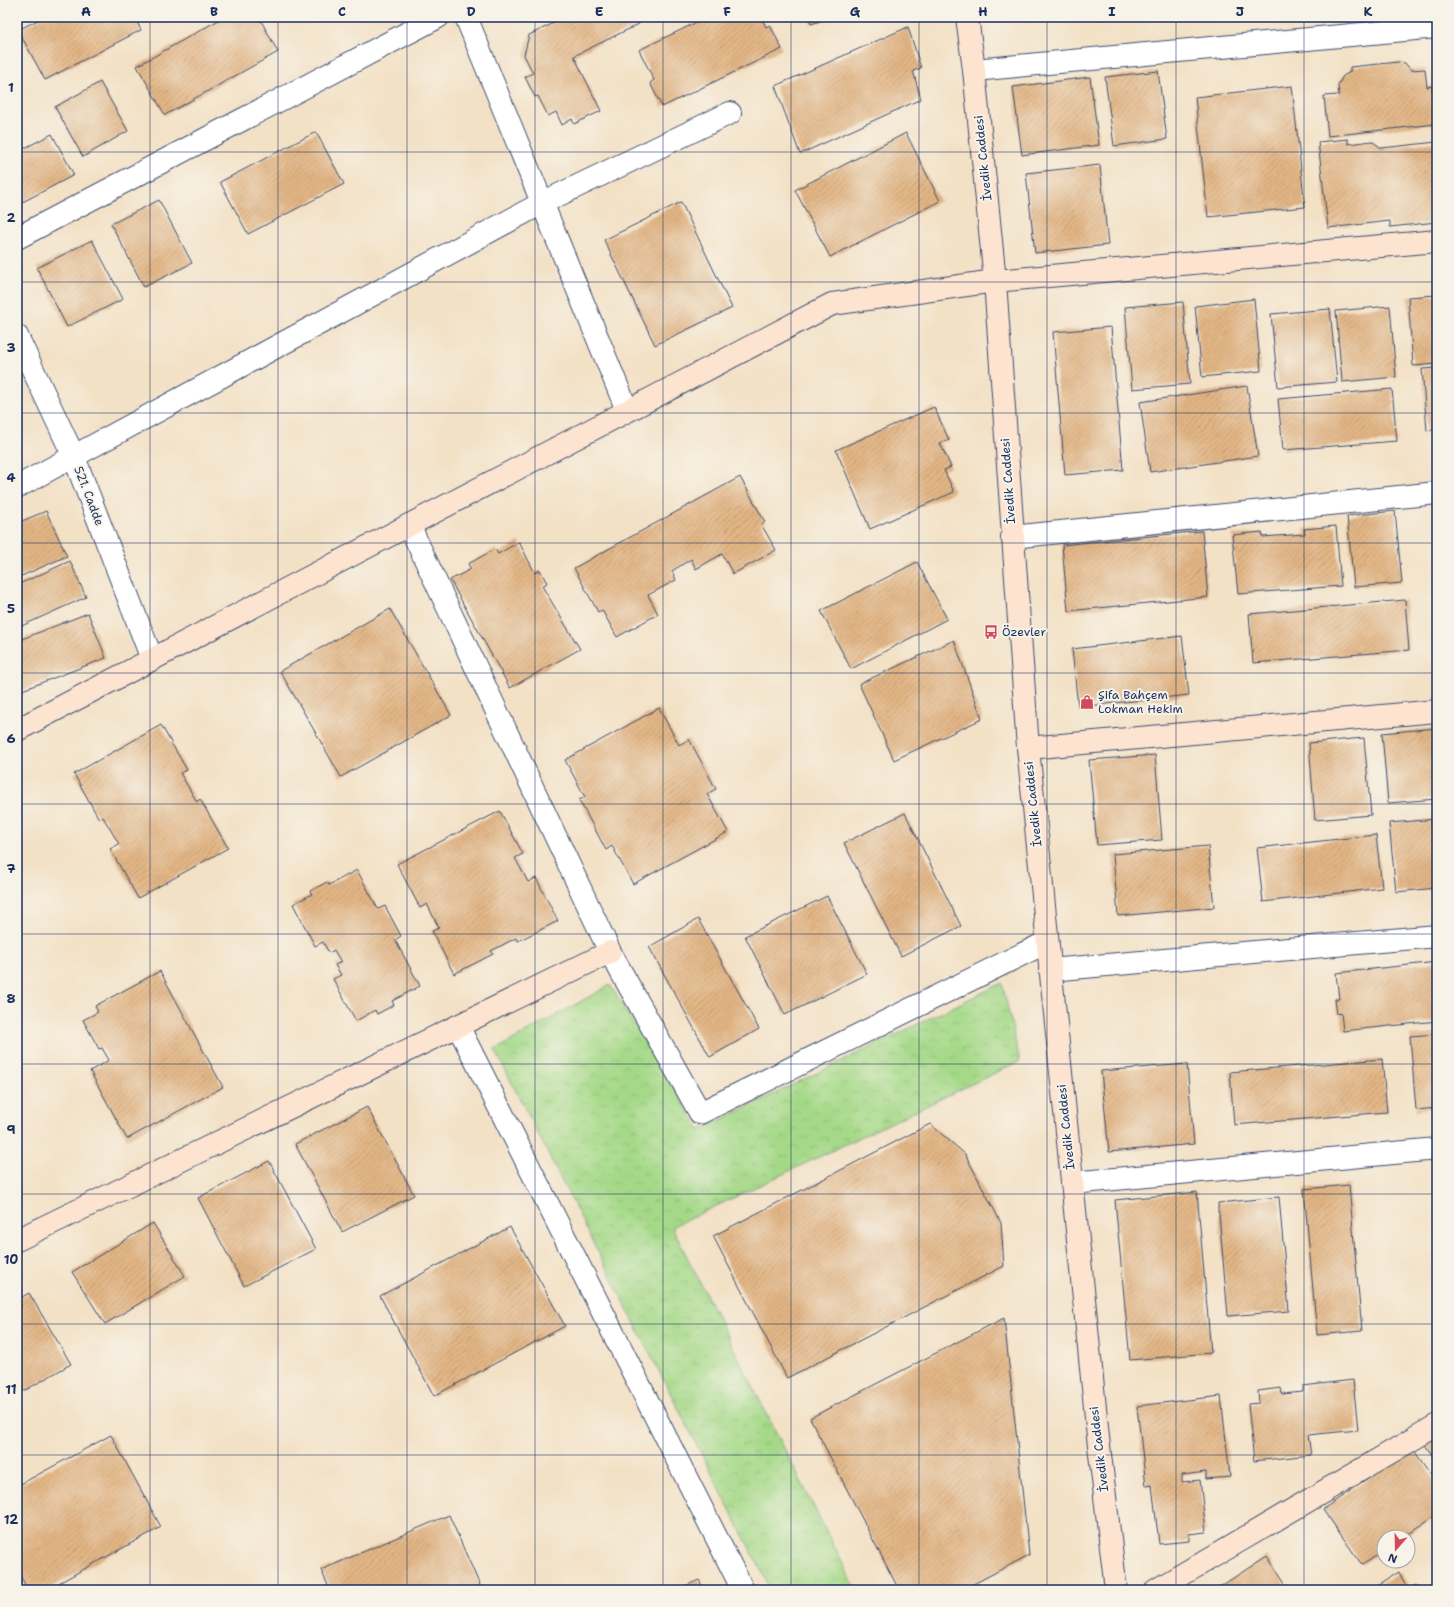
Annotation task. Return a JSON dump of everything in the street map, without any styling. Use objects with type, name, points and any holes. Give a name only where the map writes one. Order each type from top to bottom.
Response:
[{"type":"street","points":[[17,238],[438,17]]},
{"type":"street","points":[[466,17],[627,410]]},
{"type":"street","name":"İvedik Caddesi","points":[[966,17],[974,70],[995,281],[1028,748],[1098,1437],[1116,1590]]},
{"type":"street","points":[[974,70],[1437,27]]},
{"type":"street","points":[[17,487],[542,203],[730,114]]},
{"type":"street","points":[[17,730],[832,304],[995,281],[1437,241]]},
{"type":"street","name":"521. Cadde","points":[[17,336],[74,457],[152,659]]},
{"type":"street","points":[[1012,537],[1437,493]]},
{"type":"street","points":[[409,525],[610,952],[700,1113],[1048,942]]},
{"type":"street","points":[[1028,748],[1437,711]]},
{"type":"street","points":[[1050,970],[1437,936]]},
{"type":"street","points":[[17,1240],[610,952]]},
{"type":"street","points":[[458,1026],[743,1590]]},
{"type":"street","points":[[1072,1183],[1437,1149]]},
{"type":"street","points":[[1156,1590],[1437,1425]]},
{"type":"green space","points":[[1002,983],[1020,1061],[672,1227],[856,1590],[771,1590],[495,1050],[610,985],[700,1130]]},
{"type":"building","points":[[44,17],[135,17],[141,30],[45,80],[18,30]]},
{"type":"building","points":[[224,17],[259,17],[278,52],[165,115],[137,66]]},
{"type":"building","points":[[551,17],[636,17],[639,24],[574,56],[601,111],[574,124],[572,119],[562,125],[556,112],[548,116],[538,96],[535,97],[525,77],[533,73],[524,55],[529,35],[554,23]]},
{"type":"building","points":[[708,17],[761,17],[766,27],[770,25],[782,49],[662,107],[650,83],[654,80],[639,50]]},
{"type":"building","points":[[809,17],[833,17],[811,24]]},
{"type":"building","points":[[1092,17],[1116,17],[1116,18],[1092,20]]},
{"type":"building","points":[[908,27],[921,68],[913,71],[921,99],[800,154],[775,86]]},
{"type":"building","points":[[1398,62],[1405,63],[1411,70],[1425,69],[1427,87],[1432,86],[1436,124],[1328,136],[1324,96],[1339,95],[1338,85],[1343,76],[1350,72],[1350,67]]},
{"type":"building","points":[[1158,71],[1167,139],[1114,146],[1105,77]]},
{"type":"building","points":[[1090,77],[1099,145],[1022,155],[1013,87]]},
{"type":"building","points":[[100,82],[128,131],[83,157],[55,107]]},
{"type":"building","points":[[1292,86],[1305,207],[1208,217],[1195,97]]},
{"type":"building","points":[[316,132],[344,184],[248,234],[220,182]]},
{"type":"building","points":[[906,133],[940,201],[830,257],[795,190]]},
{"type":"building","points":[[52,134],[74,175],[17,205],[17,152]]},
{"type":"building","points":[[1348,139],[1348,144],[1372,141],[1381,148],[1437,142],[1437,222],[1390,227],[1390,221],[1328,228],[1318,142]]},
{"type":"building","points":[[1100,165],[1108,245],[1035,253],[1026,173]]},
{"type":"building","points":[[159,200],[192,263],[144,287],[111,224]]},
{"type":"building","points":[[681,202],[732,308],[655,345],[604,240]]},
{"type":"building","points":[[92,240],[123,299],[67,327],[37,268]]},
{"type":"building","points":[[1437,295],[1437,364],[1413,366],[1408,297]]},
{"type":"building","points":[[1254,299],[1261,371],[1202,377],[1195,306]]},
{"type":"building","points":[[1183,302],[1190,384],[1132,389],[1125,307]]},
{"type":"building","points":[[1390,306],[1396,377],[1342,382],[1336,311]]},
{"type":"building","points":[[1330,309],[1337,382],[1278,387],[1271,314]]},
{"type":"building","points":[[1111,327],[1123,470],[1065,475],[1053,332]]},
{"type":"building","points":[[1437,368],[1437,429],[1427,431],[1422,369]]},
{"type":"building","points":[[1247,386],[1258,456],[1150,472],[1140,402]]},
{"type":"building","points":[[1392,389],[1397,441],[1283,450],[1278,399]]},
{"type":"building","points":[[934,407],[949,440],[940,443],[951,467],[944,470],[954,492],[870,529],[836,450]]},
{"type":"building","points":[[740,477],[765,522],[761,524],[776,550],[733,574],[722,554],[696,569],[691,559],[672,571],[676,580],[648,595],[658,614],[617,637],[602,610],[598,612],[574,568]]},
{"type":"building","points":[[46,511],[67,556],[17,578],[17,523]]},
{"type":"building","points":[[1395,511],[1402,583],[1354,587],[1347,516]]},
{"type":"building","points":[[1336,526],[1341,586],[1238,594],[1232,535],[1262,532],[1263,537],[1305,534],[1304,529]]},
{"type":"building","points":[[1202,531],[1208,597],[1068,611],[1062,545]]},
{"type":"building","points":[[519,542],[535,573],[540,570],[547,583],[542,586],[580,649],[510,688],[450,580],[471,569],[468,564],[495,549],[498,554]]},
{"type":"building","points":[[70,561],[86,597],[17,628],[17,585]]},
{"type":"building","points":[[917,562],[947,619],[851,669],[821,611]]},
{"type":"building","points":[[1405,600],[1409,650],[1253,663],[1249,614]]},
{"type":"building","points":[[390,609],[451,715],[341,777],[280,671]]},
{"type":"building","points":[[88,613],[106,658],[17,692],[17,641]]},
{"type":"building","points":[[1182,636],[1189,695],[1078,707],[1072,649]]},
{"type":"building","points":[[954,640],[982,719],[894,760],[859,684]]},
{"type":"building","points":[[659,708],[679,745],[689,739],[716,789],[707,794],[728,832],[633,884],[612,846],[606,850],[579,800],[585,797],[565,760]]},
{"type":"building","points":[[161,725],[187,770],[180,773],[197,802],[200,799],[228,848],[138,898],[110,849],[119,844],[103,817],[99,819],[74,774]]},
{"type":"building","points":[[1437,728],[1437,799],[1388,803],[1382,733]]},
{"type":"building","points":[[1364,738],[1371,815],[1315,820],[1309,743]]},
{"type":"building","points":[[1155,755],[1162,840],[1097,845],[1089,760]]},
{"type":"building","points":[[500,811],[523,854],[515,858],[528,882],[536,878],[558,921],[518,941],[516,938],[491,951],[493,954],[454,974],[432,931],[439,928],[427,904],[420,908],[397,864]]},
{"type":"building","points":[[905,813],[961,926],[901,956],[844,843]]},
{"type":"building","points":[[1437,819],[1437,888],[1396,892],[1389,823]]},
{"type":"building","points":[[1376,835],[1382,888],[1263,902],[1257,848]]},
{"type":"building","points":[[1208,846],[1214,907],[1118,916],[1113,854]]},
{"type":"building","points":[[357,870],[378,909],[385,906],[401,936],[395,940],[420,986],[392,1001],[394,1005],[377,1014],[375,1010],[356,1021],[333,979],[341,975],[335,965],[341,962],[334,950],[329,953],[323,942],[315,946],[293,904],[312,894],[310,891],[327,882],[329,885]]},
{"type":"building","points":[[827,896],[867,974],[785,1015],[745,936]]},
{"type":"building","points":[[698,919],[759,1029],[710,1057],[649,947]]},
{"type":"building","points":[[1437,962],[1437,1021],[1343,1031],[1341,1013],[1337,1014],[1335,999],[1339,999],[1336,973]]},
{"type":"building","points":[[160,971],[223,1087],[127,1139],[90,1071],[109,1060],[102,1048],[99,1049],[83,1020],[98,1012],[95,1006]]},
{"type":"building","points":[[1437,1034],[1437,1108],[1416,1110],[1410,1036]]},
{"type":"building","points":[[1382,1059],[1387,1112],[1234,1125],[1230,1072]]},
{"type":"building","points":[[1187,1064],[1194,1144],[1109,1152],[1101,1071]]},
{"type":"building","points":[[367,1107],[414,1195],[342,1232],[295,1144]]},
{"type":"building","points":[[930,1124],[965,1154],[1001,1223],[1004,1266],[787,1378],[713,1236]]},
{"type":"building","points":[[269,1161],[316,1249],[244,1286],[198,1198]]},
{"type":"building","points":[[1349,1185],[1362,1331],[1317,1335],[1304,1189]]},
{"type":"building","points":[[1197,1192],[1211,1353],[1130,1360],[1115,1200]]},
{"type":"building","points":[[1279,1197],[1289,1311],[1228,1316],[1218,1203]]},
{"type":"building","points":[[153,1223],[185,1276],[105,1324],[72,1272]]},
{"type":"building","points":[[510,1227],[565,1326],[434,1396],[380,1296]]},
{"type":"building","points":[[29,1293],[71,1364],[17,1395],[17,1300]]},
{"type":"building","points":[[1004,1318],[1029,1555],[962,1590],[899,1590],[810,1418]]},
{"type":"building","points":[[1353,1380],[1358,1430],[1308,1435],[1311,1455],[1254,1461],[1248,1404],[1259,1403],[1258,1391],[1281,1388],[1282,1394],[1303,1392],[1303,1386]]},
{"type":"building","points":[[1221,1396],[1230,1477],[1206,1479],[1206,1472],[1182,1475],[1182,1482],[1200,1480],[1206,1532],[1189,1534],[1189,1541],[1159,1544],[1152,1485],[1146,1486],[1137,1406]]},
{"type":"building","points":[[1437,1433],[1437,1462],[1423,1442]]},
{"type":"building","points":[[111,1435],[161,1527],[46,1590],[28,1590],[17,1570],[17,1486]]},
{"type":"building","points":[[1413,1449],[1437,1484],[1437,1515],[1416,1529],[1376,1529],[1376,1556],[1362,1565],[1323,1509]]},
{"type":"building","points":[[449,1515],[482,1590],[330,1590],[321,1570]]},
{"type":"building","points":[[1267,1556],[1289,1590],[1215,1590]]},
{"type":"building","points":[[1399,1572],[1408,1590],[1371,1590]]},
{"type":"building","points":[[699,1580],[704,1590],[676,1590]]},
{"type":"building","points":[[1417,1585],[1420,1590],[1409,1590]]},
{"type":"place","name":"Özevler","points":[[991,632]]},
{"type":"place","name":"Şifa Bahçem Lokman Hekim","points":[[1087,702]]}]
